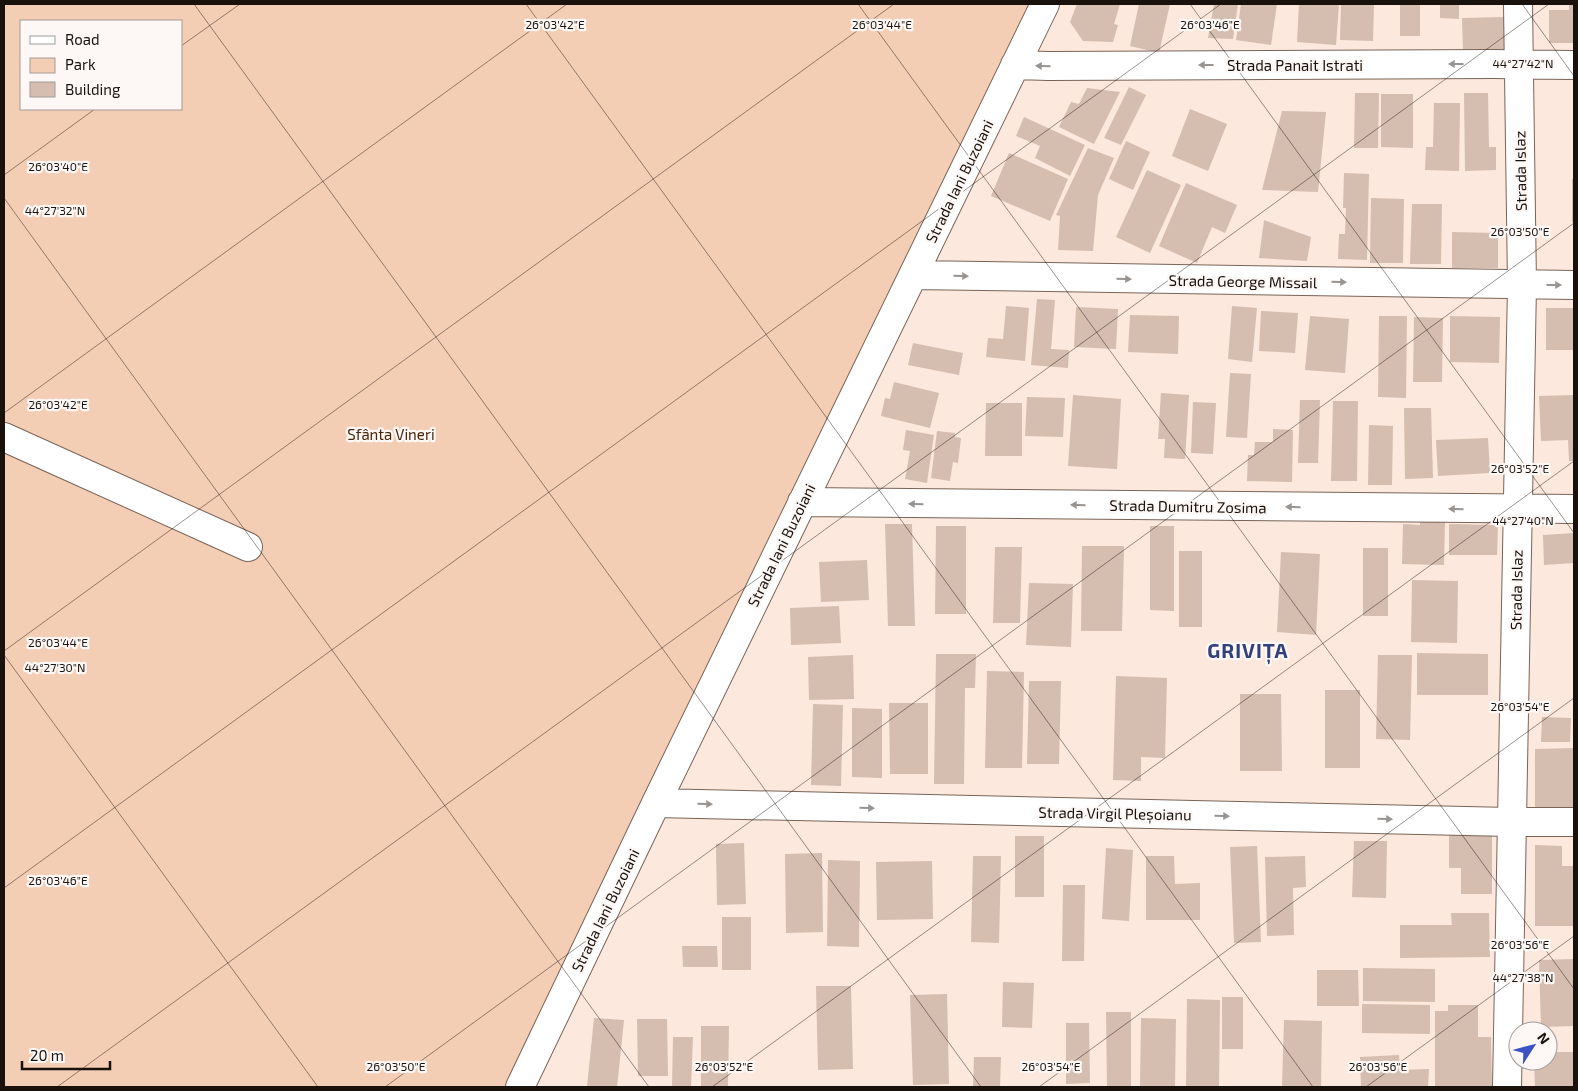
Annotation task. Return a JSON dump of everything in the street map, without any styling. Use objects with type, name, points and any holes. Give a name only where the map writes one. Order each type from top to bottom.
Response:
[{"type":"street","name":"Strada Iani Buzoiani","points":[[520,1087],[656,803],[1045,4]]},
{"type":"street","name":"Strada Islaz","points":[[1506,1087],[1522,285],[1518,4]]},
{"type":"street","name":"Strada Panait Istrati","points":[[1015,65],[1518,64],[1574,66]]},
{"type":"street","name":"Strada George Missail","points":[[913,275],[1574,285]]},
{"type":"street","points":[[4,437],[248,546]]},
{"type":"street","name":"Strada Dumitru Zosima","points":[[802,502],[1518,510],[1574,509]]},
{"type":"street","name":"Strada Virgil Pleșoianu","points":[[656,803],[1574,822]]},
{"type":"green space","name":"Sfânta Vineri","points":[[4,4],[1029,4],[504,1087],[4,1087]]},
{"type":"building","points":[[1077,4],[1120,4],[1114,24],[1118,25],[1113,42],[1083,41],[1070,22]]},
{"type":"building","points":[[1139,4],[1170,4],[1159,53],[1130,46]]},
{"type":"building","points":[[1214,4],[1238,4],[1233,39],[1208,38]]},
{"type":"building","points":[[1241,4],[1277,4],[1271,45],[1236,40]]},
{"type":"building","points":[[1299,4],[1339,4],[1336,45],[1297,42]]},
{"type":"building","points":[[1341,4],[1374,4],[1373,41],[1340,40]]},
{"type":"building","points":[[1400,4],[1420,4],[1420,36],[1400,36]]},
{"type":"building","points":[[1440,4],[1459,4],[1459,19],[1440,18]]},
{"type":"building","points":[[1569,4],[1574,4],[1574,43],[1549,43],[1549,10],[1569,10]]},
{"type":"building","points":[[1504,17],[1505,50],[1463,51],[1462,18]]},
{"type":"building","points":[[1129,87],[1146,95],[1121,145],[1104,138]]},
{"type":"building","points":[[1087,88],[1120,92],[1094,144],[1059,127],[1071,102],[1079,104]]},
{"type":"building","points":[[1355,93],[1379,93],[1378,148],[1354,148]]},
{"type":"building","points":[[1464,93],[1488,93],[1489,147],[1496,147],[1496,170],[1465,171]]},
{"type":"building","points":[[1381,94],[1413,94],[1413,148],[1381,147]]},
{"type":"building","points":[[1434,103],[1460,103],[1459,171],[1425,170],[1426,147],[1433,147]]},
{"type":"building","points":[[1190,109],[1227,124],[1208,171],[1172,156]]},
{"type":"building","points":[[1282,111],[1326,112],[1318,192],[1262,190]]},
{"type":"building","points":[[1024,117],[1085,145],[1070,176],[1035,158],[1040,146],[1016,136]]},
{"type":"building","points":[[1126,141],[1150,152],[1133,190],[1109,179]]},
{"type":"building","points":[[1088,148],[1114,158],[1098,195],[1093,251],[1058,250],[1060,216],[1056,215]]},
{"type":"building","points":[[1009,153],[1068,179],[1050,221],[991,196]]},
{"type":"building","points":[[1147,170],[1181,185],[1150,253],[1116,237]]},
{"type":"building","points":[[1344,173],[1369,174],[1367,260],[1338,259],[1339,234],[1345,234],[1346,208],[1343,208]]},
{"type":"building","points":[[1572,179],[1574,179],[1574,222],[1572,222]]},
{"type":"building","points":[[1186,183],[1237,205],[1225,233],[1212,227],[1197,263],[1159,246]]},
{"type":"building","points":[[1371,198],[1404,199],[1403,263],[1370,263]]},
{"type":"building","points":[[1412,204],[1442,204],[1441,264],[1410,264]]},
{"type":"building","points":[[1264,220],[1311,237],[1307,261],[1259,258]]},
{"type":"building","points":[[1452,232],[1498,233],[1498,268],[1452,268]]},
{"type":"building","points":[[1037,299],[1055,300],[1051,349],[1069,350],[1068,368],[1031,365]]},
{"type":"building","points":[[1006,306],[1029,308],[1025,361],[986,357],[988,338],[1003,339]]},
{"type":"building","points":[[1232,306],[1257,308],[1252,362],[1228,359]]},
{"type":"building","points":[[1076,307],[1118,309],[1116,349],[1074,347]]},
{"type":"building","points":[[1546,308],[1574,308],[1574,350],[1546,350]]},
{"type":"building","points":[[1261,311],[1298,313],[1295,353],[1259,351]]},
{"type":"building","points":[[1130,315],[1179,316],[1178,354],[1128,352]]},
{"type":"building","points":[[1310,316],[1349,319],[1345,373],[1305,370]]},
{"type":"building","points":[[1379,316],[1407,316],[1406,398],[1378,397]]},
{"type":"building","points":[[1450,316],[1500,317],[1499,363],[1450,362]]},
{"type":"building","points":[[1414,317],[1443,318],[1442,382],[1413,382]]},
{"type":"building","points":[[913,343],[963,353],[959,375],[908,365]]},
{"type":"building","points":[[1230,373],[1251,374],[1247,438],[1226,437]]},
{"type":"building","points":[[894,382],[939,393],[930,428],[881,416],[885,398],[890,399]]},
{"type":"building","points":[[1161,393],[1189,395],[1185,459],[1164,458],[1165,439],[1158,439]]},
{"type":"building","points":[[1073,395],[1121,399],[1117,469],[1068,466]]},
{"type":"building","points":[[1574,395],[1574,461],[1569,461],[1568,440],[1541,441],[1539,396]]},
{"type":"building","points":[[1027,397],[1065,398],[1063,437],[1025,436]]},
{"type":"building","points":[[1300,400],[1320,400],[1318,463],[1298,463]]},
{"type":"building","points":[[1333,401],[1358,401],[1357,481],[1331,481]]},
{"type":"building","points":[[1193,402],[1216,403],[1213,454],[1191,453]]},
{"type":"building","points":[[986,403],[1022,403],[1022,456],[985,456]]},
{"type":"building","points":[[1404,408],[1431,408],[1433,478],[1405,479]]},
{"type":"building","points":[[1369,425],[1393,426],[1392,485],[1368,485]]},
{"type":"building","points":[[1273,429],[1293,430],[1292,482],[1247,481],[1248,455],[1254,455],[1255,442],[1273,442]]},
{"type":"building","points":[[906,430],[934,435],[927,483],[905,479],[910,451],[903,450]]},
{"type":"building","points":[[937,431],[955,433],[955,437],[961,438],[958,463],[953,462],[950,481],[931,478]]},
{"type":"building","points":[[1488,438],[1490,473],[1438,476],[1436,440]]},
{"type":"building","points":[[1420,521],[1445,521],[1444,565],[1402,564],[1403,524],[1420,525]]},
{"type":"building","points":[[885,524],[912,524],[915,626],[888,626]]},
{"type":"building","points":[[1449,524],[1498,525],[1497,555],[1449,555]]},
{"type":"building","points":[[936,526],[966,526],[966,614],[935,614]]},
{"type":"building","points":[[1150,526],[1174,526],[1174,611],[1150,610]]},
{"type":"building","points":[[1574,533],[1574,563],[1544,565],[1543,535]]},
{"type":"building","points":[[1082,546],[1124,546],[1122,631],[1081,631]]},
{"type":"building","points":[[995,547],[1022,547],[1020,623],[993,623]]},
{"type":"building","points":[[1363,548],[1388,548],[1388,616],[1363,616]]},
{"type":"building","points":[[1179,551],[1202,551],[1202,627],[1179,627]]},
{"type":"building","points":[[1281,552],[1320,554],[1316,635],[1277,632]]},
{"type":"building","points":[[867,560],[869,600],[821,602],[819,562]]},
{"type":"building","points":[[1412,580],[1458,581],[1457,643],[1411,642]]},
{"type":"building","points":[[1029,583],[1073,584],[1071,647],[1026,645]]},
{"type":"building","points":[[839,606],[841,643],[791,645],[790,608]]},
{"type":"building","points":[[1417,653],[1488,654],[1488,695],[1417,695]]},
{"type":"building","points":[[936,654],[976,654],[975,688],[965,688],[964,784],[934,784]]},
{"type":"building","points":[[853,655],[854,699],[809,700],[808,657]]},
{"type":"building","points":[[1378,655],[1412,655],[1410,740],[1376,739]]},
{"type":"building","points":[[987,671],[1024,672],[1022,768],[985,768]]},
{"type":"building","points":[[1116,676],[1167,678],[1165,758],[1141,757],[1141,781],[1113,780]]},
{"type":"building","points":[[1029,681],[1061,681],[1059,764],[1027,764]]},
{"type":"building","points":[[1325,690],[1360,690],[1360,768],[1325,768]]},
{"type":"building","points":[[1240,694],[1281,694],[1282,771],[1240,771]]},
{"type":"building","points":[[889,703],[928,703],[928,774],[890,774]]},
{"type":"building","points":[[813,704],[843,705],[841,786],[811,785]]},
{"type":"building","points":[[852,708],[882,709],[882,778],[852,777]]},
{"type":"building","points":[[1542,717],[1571,718],[1570,742],[1541,742]]},
{"type":"building","points":[[1574,748],[1574,809],[1535,809],[1535,749]]},
{"type":"building","points":[[1449,834],[1492,835],[1492,894],[1461,894],[1461,868],[1449,868]]},
{"type":"building","points":[[1015,836],[1044,836],[1044,897],[1015,897]]},
{"type":"building","points":[[1354,841],[1387,841],[1386,898],[1352,897]]},
{"type":"building","points":[[744,843],[746,904],[717,905],[716,844]]},
{"type":"building","points":[[1535,845],[1562,846],[1562,866],[1574,866],[1574,926],[1535,926]]},
{"type":"building","points":[[1257,846],[1261,942],[1234,943],[1230,847]]},
{"type":"building","points":[[1106,848],[1133,850],[1129,921],[1102,919]]},
{"type":"building","points":[[822,853],[823,932],[786,933],[785,854]]},
{"type":"building","points":[[973,856],[1001,856],[999,943],[971,942]]},
{"type":"building","points":[[1146,856],[1174,856],[1175,884],[1200,883],[1200,920],[1146,920]]},
{"type":"building","points":[[1305,856],[1306,887],[1293,888],[1294,935],[1267,936],[1265,857]]},
{"type":"building","points":[[828,860],[860,861],[859,947],[827,946]]},
{"type":"building","points":[[932,861],[933,919],[877,920],[876,862]]},
{"type":"building","points":[[1063,885],[1085,885],[1084,961],[1062,961]]},
{"type":"building","points":[[1451,913],[1489,913],[1490,957],[1400,958],[1400,925],[1452,925]]},
{"type":"building","points":[[722,917],[751,917],[751,970],[722,970]]},
{"type":"building","points":[[682,946],[717,946],[718,967],[683,967]]},
{"type":"building","points":[[1574,959],[1574,1026],[1558,1026],[1558,1021],[1541,1021],[1539,960]]},
{"type":"building","points":[[1363,968],[1435,969],[1435,1002],[1363,1001]]},
{"type":"building","points":[[1317,970],[1358,970],[1359,1006],[1317,1006]]},
{"type":"building","points":[[1003,982],[1034,983],[1032,1028],[1002,1027]]},
{"type":"building","points":[[816,986],[851,986],[853,1069],[818,1070]]},
{"type":"building","points":[[947,994],[949,1084],[913,1085],[910,995]]},
{"type":"building","points":[[1222,997],[1243,997],[1243,1049],[1222,1049]]},
{"type":"building","points":[[1187,999],[1220,1000],[1219,1087],[1186,1087]]},
{"type":"building","points":[[1362,1004],[1430,1005],[1430,1034],[1362,1033]]},
{"type":"building","points":[[1448,1005],[1478,1005],[1478,1037],[1491,1037],[1492,1087],[1435,1087],[1435,1011],[1448,1011]]},
{"type":"building","points":[[1106,1012],[1131,1012],[1131,1087],[1107,1087]]},
{"type":"building","points":[[594,1018],[624,1020],[617,1087],[587,1087]]},
{"type":"building","points":[[1141,1018],[1176,1019],[1175,1087],[1140,1087]]},
{"type":"building","points":[[637,1019],[667,1019],[668,1076],[638,1076]]},
{"type":"building","points":[[1284,1020],[1322,1021],[1321,1087],[1282,1087]]},
{"type":"building","points":[[1066,1023],[1089,1023],[1090,1083],[1066,1084]]},
{"type":"building","points":[[701,1026],[729,1026],[728,1087],[701,1087]]},
{"type":"building","points":[[673,1037],[693,1037],[691,1087],[672,1087]]},
{"type":"building","points":[[1558,1052],[1574,1052],[1574,1087],[1535,1087],[1534,1071],[1558,1071]]},
{"type":"building","points":[[1399,1055],[1400,1070],[1429,1069],[1428,1087],[1361,1087],[1360,1057]]},
{"type":"building","points":[[974,1057],[1001,1057],[1000,1087],[973,1087]]},
{"type":"district","name":"GRIVIȚA","points":[[1248,650]]}]
